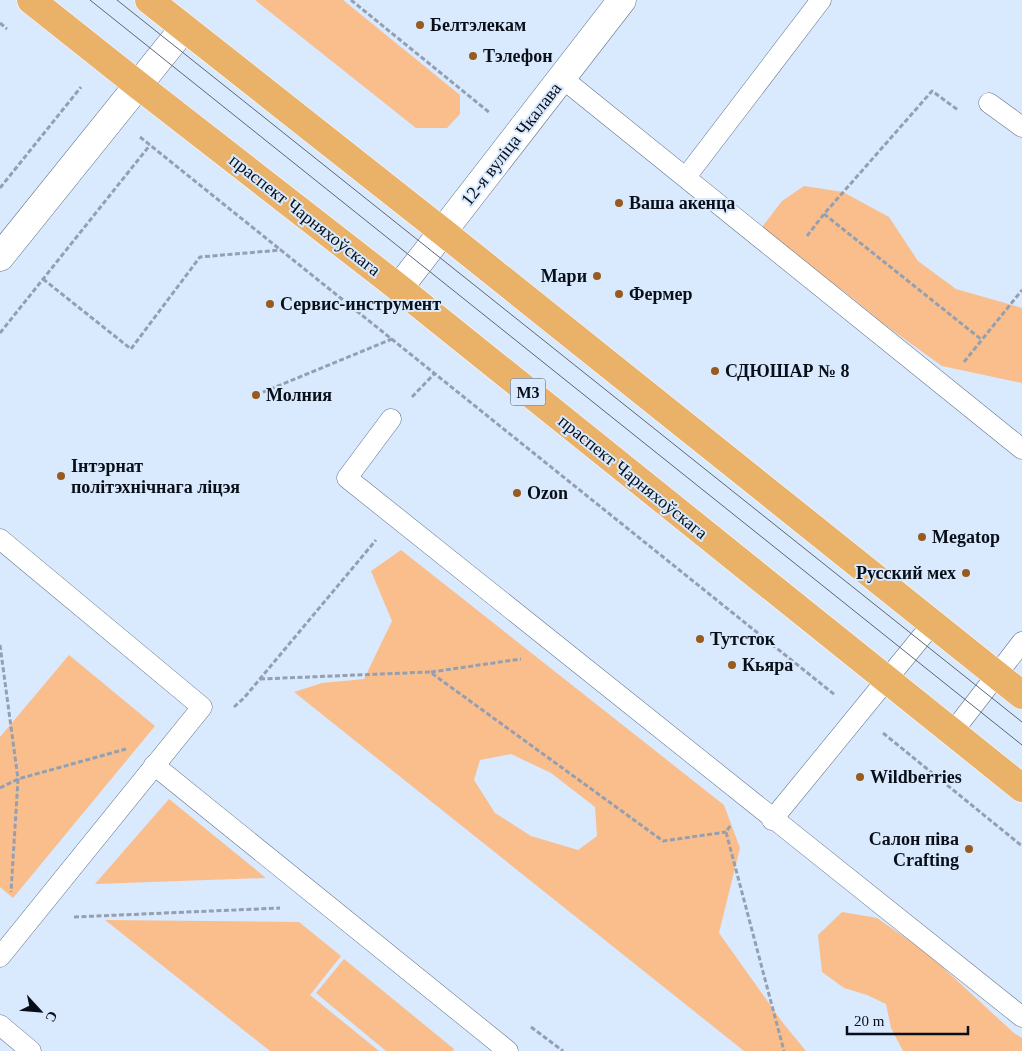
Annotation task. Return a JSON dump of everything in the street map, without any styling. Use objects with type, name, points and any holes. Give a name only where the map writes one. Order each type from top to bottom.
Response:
[{"type":"main road","name":"праспект Чарняхоўскага","points":[[31,0],[399,288],[1022,788]]},
{"type":"main road","points":[[149,0],[1022,694]]},
{"type":"street","name":"12-я вуліца Чкалава","points":[[399,288],[622,0]]},
{"type":"street","points":[[0,257],[184,28]]},
{"type":"lane","points":[[686,177],[821,0]]},
{"type":"lane","points":[[562,78],[1022,449]]},
{"type":"lane","points":[[989,103],[1022,127]]},
{"type":"lane","points":[[390,419],[347,478],[566,652],[772,820],[1022,1017]]},
{"type":"lane","points":[[0,539],[202,707],[0,957]]},
{"type":"lane","points":[[772,820],[933,623]]},
{"type":"lane","points":[[952,732],[1022,642]]},
{"type":"lane","points":[[154,765],[508,1051]]},
{"type":"lane","points":[[0,1025],[31,1051]]},
{"type":"path","points":[[351,0],[495,116]]},
{"type":"path","points":[[0,188],[81,87],[150,145],[1022,846]]},
{"type":"path","points":[[788,260],[824,214],[932,91],[962,113]]},
{"type":"path","points":[[0,334],[150,145]]},
{"type":"path","points":[[824,214],[982,340]]},
{"type":"path","points":[[43,279],[131,349],[200,257],[282,250]]},
{"type":"path","points":[[944,386],[1022,290]]},
{"type":"path","points":[[256,395],[392,339]]},
{"type":"path","points":[[0,645],[18,779],[10,920],[328,906]]},
{"type":"path","points":[[260,679],[430,672],[566,652]]},
{"type":"path","points":[[430,672],[663,841],[726,832],[749,801]]},
{"type":"path","points":[[827,701],[834,693]]},
{"type":"path","points":[[726,832],[784,1051]]},
{"type":"shaded area","points":[[255,0],[343,0],[460,95],[460,114],[447,128],[416,128]]},
{"type":"shaded area","points":[[804,186],[843,192],[889,217],[918,261],[956,289],[1022,308],[1022,383],[942,366],[885,325],[846,293],[759,231],[782,201]]},
{"type":"shaded area","points":[[401,550],[724,805],[740,848],[719,933],[783,1023],[806,1051],[744,1051],[294,692],[322,683],[364,679],[392,621],[371,571]],"holes":[[[511,754],[551,773],[595,807],[597,836],[578,850],[531,836],[495,813],[474,780],[480,760]]]},
{"type":"shaded area","points":[[69,655],[155,726],[13,898],[0,887],[0,737]]},
{"type":"shaded area","points":[[169,799],[266,878],[95,884]]},
{"type":"shaded area","points":[[842,912],[877,918],[926,952],[1014,1033],[1022,1038],[1022,1051],[903,1051],[891,1028],[886,1004],[867,995],[844,988],[822,972],[818,935]]},
{"type":"shaded area","points":[[105,920],[299,922],[341,956],[310,995],[379,1051],[270,1051]]},
{"type":"shaded area","points":[[344,959],[454,1049],[453,1051],[386,1051],[316,993]]},
{"type":"tram line","points":[[90,0],[1022,745]]},
{"type":"tram line","points":[[117,0],[1022,722]]},
{"type":"place","name":"Белтэлекам","points":[[420,25]]},
{"type":"place","name":"Тэлефон","points":[[473,56]]},
{"type":"place","name":"Ваша акенца","points":[[619,203]]},
{"type":"place","name":"Мари","points":[[597,276]]},
{"type":"place","name":"Фермер","points":[[619,294]]},
{"type":"place","name":"Сервис-инструмент","points":[[270,304]]},
{"type":"place","name":"СДЮШАР № 8","points":[[715,371]]},
{"type":"place","name":"Молния","points":[[256,395]]},
{"type":"place","name":"Інтэрнат політэхнічнага ліцэя","points":[[61,476]]},
{"type":"place","name":"Ozon","points":[[517,493]]},
{"type":"place","name":"Megatop","points":[[922,537]]},
{"type":"place","name":"Русский мех","points":[[966,573]]},
{"type":"place","name":"Тутсток","points":[[700,639]]},
{"type":"place","name":"Кьяра","points":[[732,665]]},
{"type":"place","name":"Wildberries","points":[[860,777]]},
{"type":"place","name":"Салон піва Crafting","points":[[969,849]]}]
